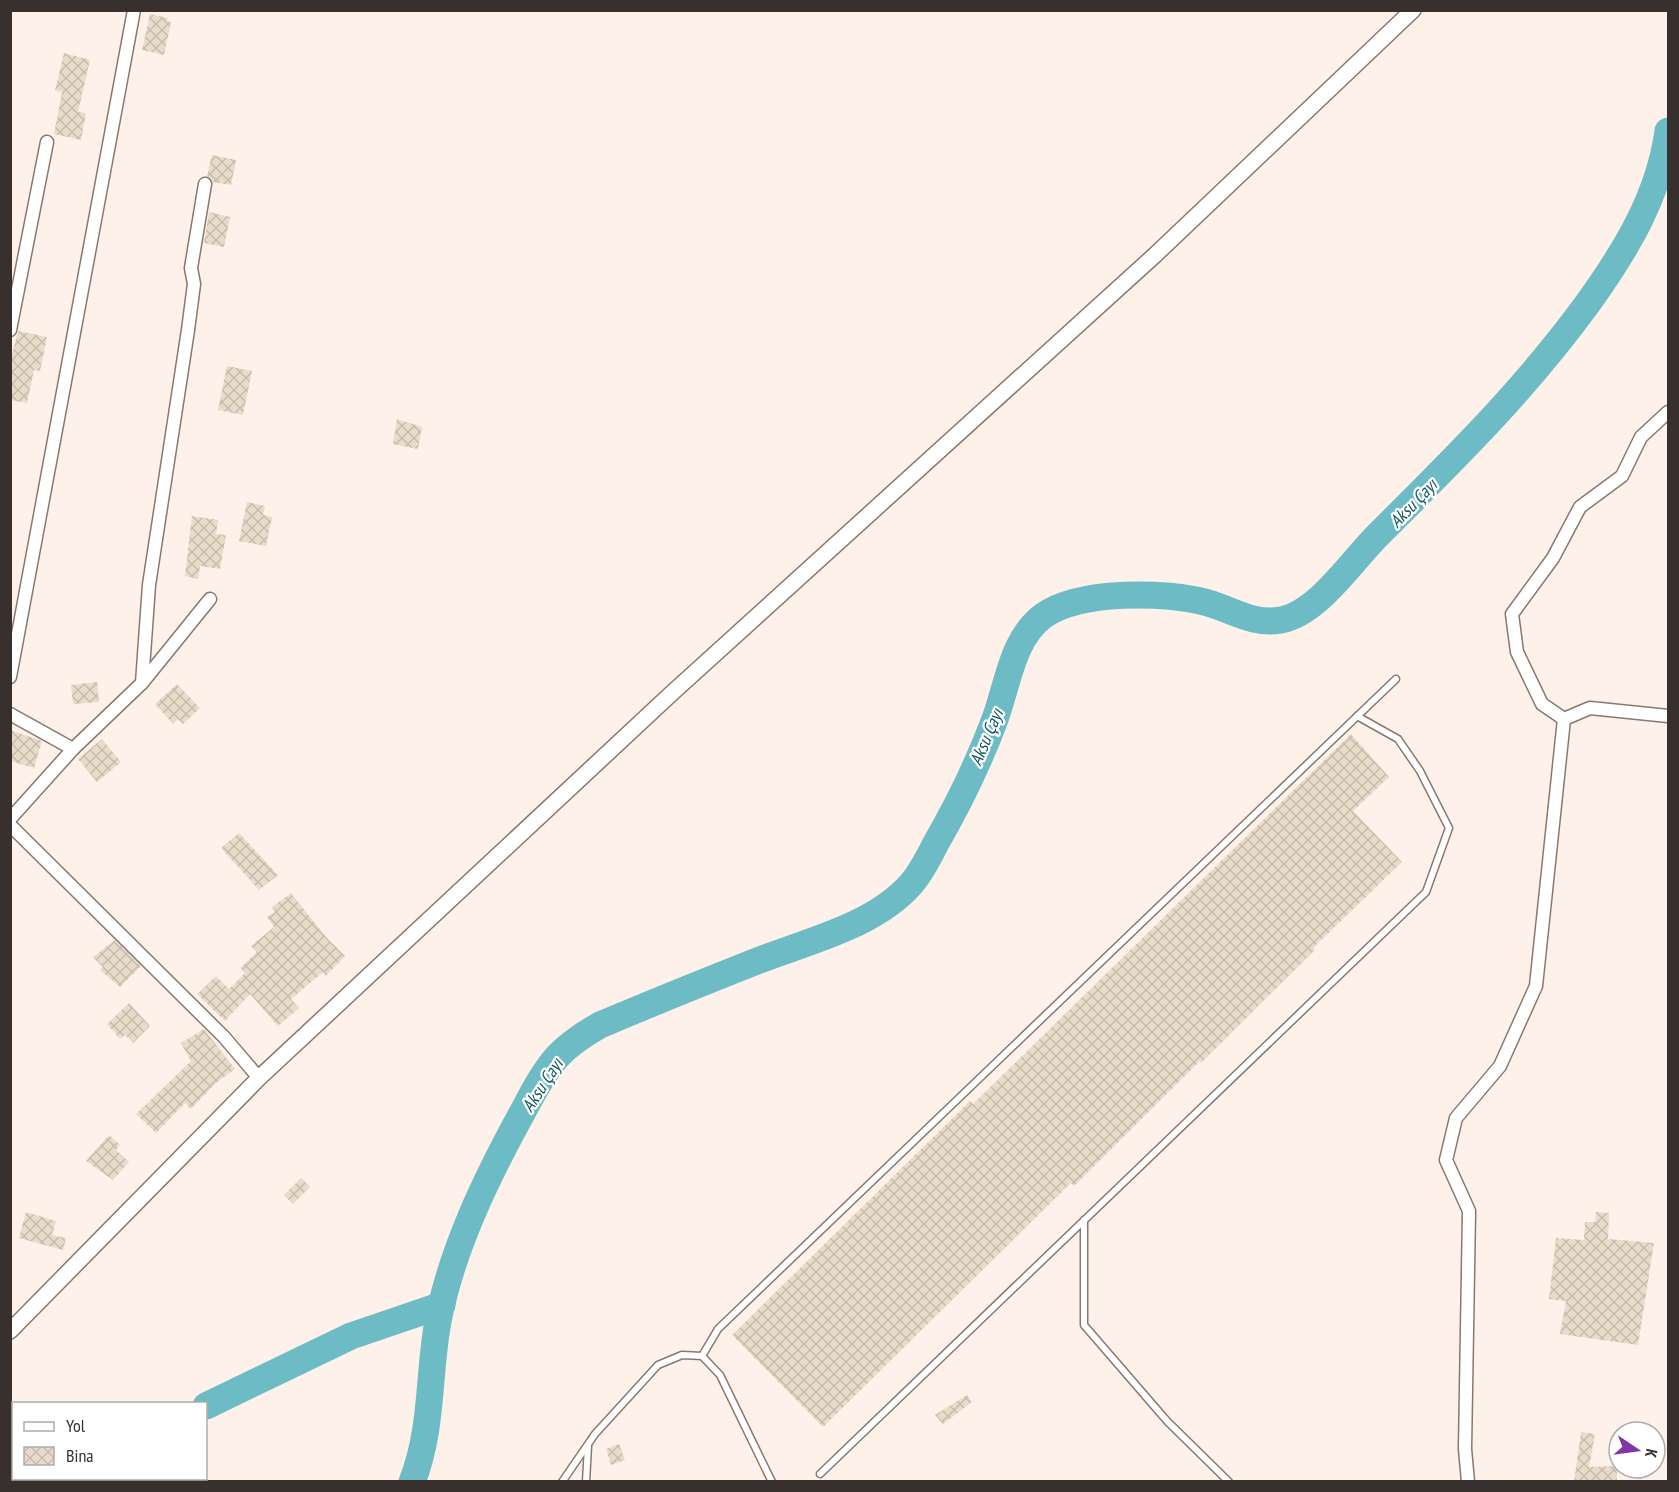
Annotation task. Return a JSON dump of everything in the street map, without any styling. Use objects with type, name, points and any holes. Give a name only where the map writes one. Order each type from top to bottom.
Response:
[{"type":"street","points":[[10,677],[134,10]]},
{"type":"street","points":[[10,1331],[259,1078],[672,693],[1155,255],[1413,10]]},
{"type":"street","points":[[10,330],[16,280],[47,142]]},
{"type":"street","points":[[142,683],[149,585],[188,330],[194,284],[191,268],[205,184]]},
{"type":"street","points":[[1564,719],[1542,704],[1516,651],[1512,614],[1553,558],[1580,507],[1622,476],[1641,437],[1668,412]]},
{"type":"street","points":[[10,819],[73,749],[142,683],[210,599]]},
{"type":"street","points":[[1564,719],[1590,708],[1668,716]]},
{"type":"street","points":[[10,714],[73,749]]},
{"type":"street","points":[[1468,1482],[1465,1449],[1470,1211],[1446,1160],[1456,1118],[1500,1066],[1536,986],[1564,719]]},
{"type":"street","points":[[10,825],[224,1037],[259,1078]]},
{"type":"lane","points":[[702,1356],[718,1329],[1396,679]]},
{"type":"lane","points":[[820,1474],[1426,892],[1449,828],[1420,771],[1398,740],[1357,716]]},
{"type":"lane","points":[[1084,1220],[1084,1325],[1167,1421],[1229,1482]]},
{"type":"lane","points":[[562,1482],[595,1434],[658,1365],[682,1355],[702,1356],[720,1375],[772,1482]]},
{"type":"lane","points":[[586,1482],[588,1446]]},
{"type":"building","points":[[150,14],[168,18],[167,21],[171,22],[164,55],[142,50]]},
{"type":"building","points":[[64,53],[90,60],[78,112],[86,113],[81,140],[54,134],[62,92],[55,90]]},
{"type":"building","points":[[212,155],[236,160],[231,185],[213,182],[207,176]]},
{"type":"building","points":[[209,212],[230,217],[224,247],[204,243]]},
{"type":"building","points":[[18,331],[47,337],[40,371],[34,370],[27,403],[10,400],[10,362]]},
{"type":"building","points":[[227,366],[252,371],[243,415],[218,410]]},
{"type":"building","points":[[397,419],[422,427],[418,449],[393,444]]},
{"type":"building","points":[[247,502],[265,506],[263,515],[272,517],[266,546],[239,541]]},
{"type":"building","points":[[192,516],[218,520],[216,534],[226,535],[220,569],[200,566],[198,579],[185,576]]},
{"type":"building","points":[[97,682],[99,702],[73,704],[71,685]]},
{"type":"building","points":[[177,684],[200,708],[183,724],[178,719],[173,724],[155,704]]},
{"type":"building","points":[[10,730],[42,741],[34,768],[10,761]]},
{"type":"building","points":[[1351,734],[1389,777],[1353,811],[1402,862],[1313,948],[1315,950],[1201,1063],[1200,1061],[1074,1186],[1071,1183],[823,1427],[732,1335],[970,1101],[973,1104]]},
{"type":"building","points":[[102,739],[121,762],[97,782],[78,759]]},
{"type":"building","points":[[239,833],[278,875],[259,890],[221,848]]},
{"type":"building","points":[[291,893],[326,937],[345,956],[326,976],[323,972],[291,999],[299,1008],[278,1026],[250,994],[225,1021],[197,994],[216,976],[229,989],[245,973],[240,968],[257,952],[251,946],[274,927],[267,917],[275,912],[272,907]]},
{"type":"building","points":[[115,940],[141,966],[120,987],[100,970],[103,967],[93,957]]},
{"type":"building","points":[[129,1003],[150,1026],[133,1043],[125,1035],[120,1039],[107,1024]]},
{"type":"building","points":[[204,1029],[235,1069],[216,1083],[191,1109],[185,1103],[156,1133],[136,1114],[191,1061],[181,1043]]},
{"type":"building","points":[[109,1135],[120,1145],[116,1150],[129,1162],[113,1180],[86,1161]]},
{"type":"building","points":[[301,1178],[310,1187],[293,1204],[284,1195]]},
{"type":"building","points":[[26,1212],[56,1221],[52,1235],[66,1238],[63,1250],[19,1238]]},
{"type":"building","points":[[1596,1212],[1609,1213],[1608,1239],[1654,1243],[1638,1345],[1560,1334],[1566,1301],[1549,1299],[1556,1238],[1584,1240],[1585,1222],[1595,1222]]},
{"type":"building","points":[[967,1395],[972,1402],[943,1424],[935,1415]]},
{"type":"building","points":[[1581,1432],[1595,1434],[1589,1467],[1607,1466],[1607,1480],[1617,1480],[1617,1482],[1574,1482]]},
{"type":"building","points":[[619,1444],[625,1460],[611,1465],[606,1449]]},
{"type":"waterway","name":"Aksu Çayı","points":[[412,1482],[424,1442],[438,1321],[452,1267],[495,1164],[538,1085],[557,1057],[577,1039],[600,1025],[757,961],[840,931],[879,911],[897,898],[919,874],[953,813],[989,735],[1018,649],[1024,637],[1043,616],[1059,607],[1078,601],[1123,595],[1170,596],[1190,599],[1252,619],[1271,621],[1281,620],[1308,608],[1333,585],[1377,536],[1513,396],[1588,303],[1639,222],[1657,178],[1668,131]]},
{"type":"waterway","points":[[207,1406],[351,1336],[442,1305]]}]
